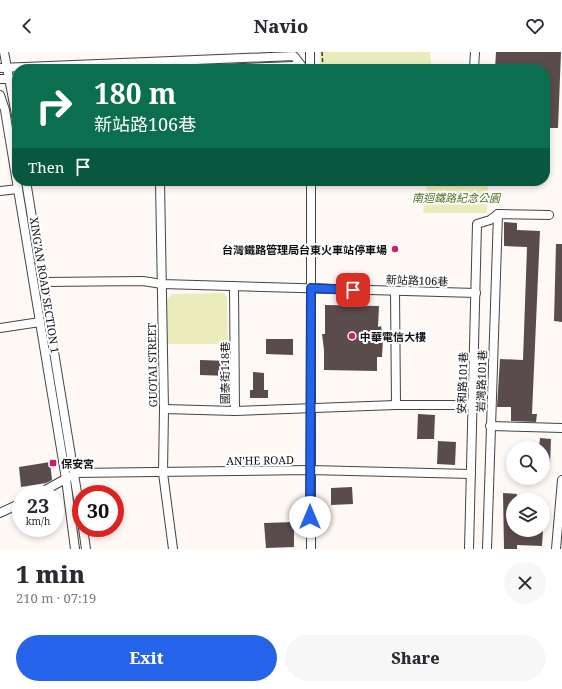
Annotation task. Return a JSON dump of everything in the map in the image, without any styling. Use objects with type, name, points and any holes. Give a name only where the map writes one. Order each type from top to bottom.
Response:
[{"type":"street","points":[[4,52],[3,68],[12,78]]},
{"type":"street","points":[[3,68],[8,52]]},
{"type":"street","points":[[310,52],[310,64]]},
{"type":"street","points":[[474,52],[474,64]]},
{"type":"street","points":[[172,64],[294,56],[300,64]]},
{"type":"street","points":[[0,79],[12,79]]},
{"type":"street","points":[[0,94],[12,96]]},
{"type":"street","name":"XING’AN ROAD SECTION 1","points":[[0,94],[5,110],[12,153]]},
{"type":"street","points":[[5,110],[12,109]]},
{"type":"street","name":"XING’AN ROAD SECTION 1","points":[[18,186],[66,479],[75,549]]},
{"type":"street","name":"XING’AN ROAD SECTION 1","points":[[27,186],[44,282],[76,485]]},
{"type":"street","name":"GUOTAI STREET","points":[[160,186],[164,409],[163,473],[173,549]]},
{"type":"street","points":[[311,186],[311,549]]},
{"type":"street","points":[[0,191],[18,189]]},
{"type":"street","points":[[498,214],[549,215]]},
{"type":"street","name":"安和路101巷","points":[[469,549],[477,224],[490,220],[498,214]]},
{"type":"street","name":"岩灣路101巷","points":[[487,549],[498,214]]},
{"type":"street","name":"新站路106巷","points":[[44,282],[144,281],[162,284],[476,293]]},
{"type":"street","name":"國泰街118巷","points":[[164,409],[235,411],[234,286]]},
{"type":"street","points":[[395,291],[396,405]]},
{"type":"street","points":[[0,328],[40,322]]},
{"type":"street","points":[[235,411],[396,405],[473,406]]},
{"type":"street","points":[[490,426],[562,428]]},
{"type":"street","name":"AN'HE ROAD","points":[[74,473],[310,470],[471,474]]},
{"type":"street","points":[[55,485],[74,473]]},
{"type":"street","points":[[556,549],[562,480]]},
{"type":"street","points":[[0,513],[12,507]]},
{"type":"street","points":[[84,537],[86,549]]},
{"type":"path","points":[[322,52],[323,64]]},
{"type":"green space","points":[[320,52],[430,52],[431,64],[320,64]]},
{"type":"green space","name":"南迴鐵路紀念公園","points":[[426,186],[488,186],[487,213],[423,213]]},
{"type":"green space","points":[[224,293],[227,298],[228,344],[167,344],[166,301],[172,294]]},
{"type":"building","points":[[496,52],[561,52],[558,128],[550,128],[550,64],[495,64]]},
{"type":"building","points":[[504,222],[517,223],[517,230],[540,231],[532,414],[537,414],[536,422],[511,421],[511,407],[497,407],[500,359],[523,360],[527,247],[504,246]]},
{"type":"building","points":[[556,244],[562,244],[562,322],[554,321]]},
{"type":"building","name":"中華電信大樓","points":[[325,305],[379,306],[378,327],[381,326],[383,339],[382,357],[377,357],[377,371],[324,370],[322,334],[325,334]]},
{"type":"building","points":[[266,339],[293,339],[293,355],[266,354]]},
{"type":"building","points":[[200,360],[229,361],[229,376],[200,375]]},
{"type":"building","points":[[253,372],[264,373],[264,390],[268,390],[268,398],[250,398],[250,390],[253,390]]},
{"type":"building","points":[[418,414],[435,415],[434,439],[417,439]]},
{"type":"building","points":[[540,438],[551,439],[550,465],[550,441],[540,441]]},
{"type":"building","points":[[438,441],[456,442],[455,465],[437,464]]},
{"type":"building","points":[[50,462],[52,480],[46,483],[21,485],[19,467]]},
{"type":"building","points":[[352,487],[353,504],[331,505],[331,488]]},
{"type":"building","points":[[503,493],[506,493],[506,537],[543,537],[542,546],[517,545],[517,549],[504,549]]},
{"type":"building","points":[[294,522],[294,547],[266,548],[264,523]]},
{"type":"place","name":"台灣鐵路管理局台東火車站停車場","points":[[395,249]]},
{"type":"place","name":"中華電信大樓","points":[[352,336]]},
{"type":"place","name":"保安宮","points":[[53,463]]},
{"type":"route","points":[[310,517],[311,288],[353,290]]}]
